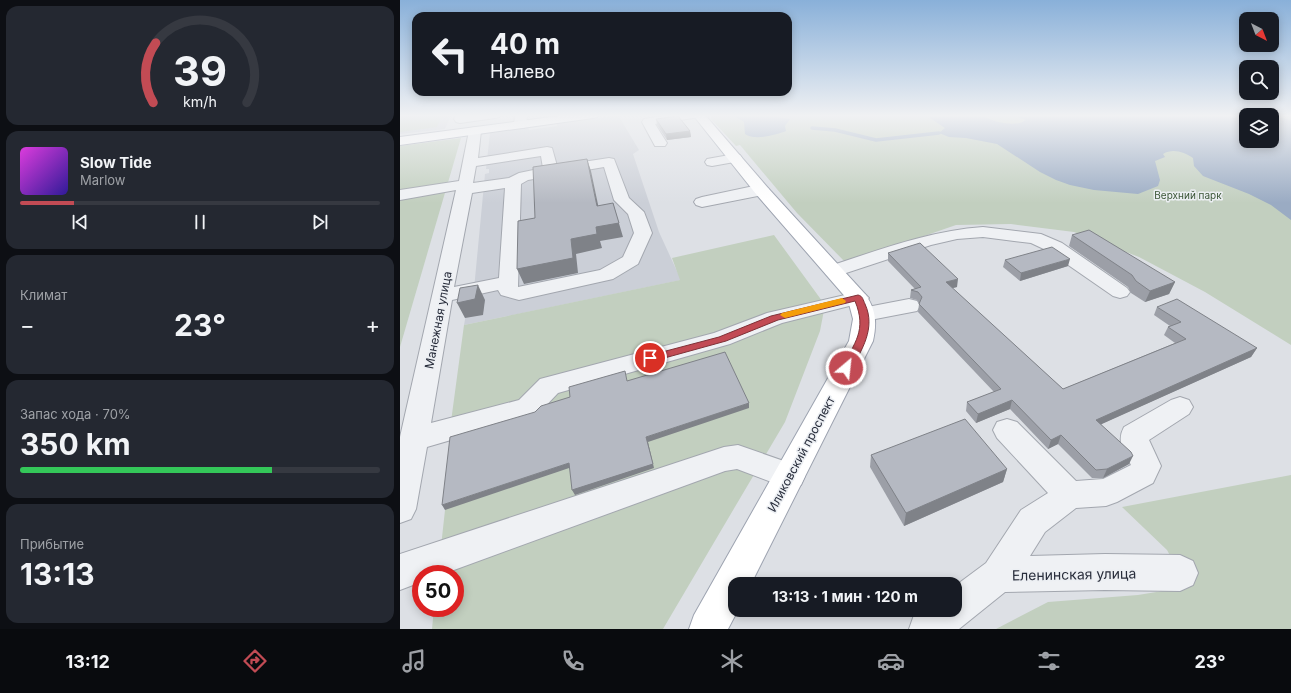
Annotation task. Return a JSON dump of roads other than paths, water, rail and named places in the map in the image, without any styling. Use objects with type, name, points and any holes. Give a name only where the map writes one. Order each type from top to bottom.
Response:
[{"type":"main road","points":[[724,144],[762,192],[834,271],[861,306]]},
{"type":"main road","name":"Иликовский проспект","points":[[708,629],[861,341],[865,327],[861,306]]},
{"type":"street","name":"Манежная улица","points":[[400,509],[410,431],[442,296],[470,163],[469,144]]},
{"type":"street","points":[[470,163],[547,151],[551,171]]},
{"type":"street","points":[[712,162],[735,158]]},
{"type":"street","points":[[400,195],[513,182],[524,176],[609,162],[622,200],[636,212],[643,233],[630,260],[606,275],[519,294],[508,291],[513,182]]},
{"type":"street","points":[[702,202],[749,192],[762,192]]},
{"type":"street","points":[[834,271],[927,240],[958,234],[983,232],[1036,238],[1055,247],[1120,292]]},
{"type":"street","points":[[442,296],[508,282]]},
{"type":"street","points":[[410,431],[528,408],[550,386],[722,339],[775,318],[861,306],[909,306]]},
{"type":"street","points":[[999,576],[1034,521],[1070,495],[1106,492],[1142,474],[1146,466],[1134,444],[1134,435],[1180,407]]},
{"type":"street","points":[[1007,430],[1070,495]]},
{"type":"street","points":[[400,572],[724,459],[738,457],[790,476]]},
{"type":"street","name":"Еленинская улица","points":[[962,603],[999,576],[1105,572],[1180,573]]},
{"type":"street","name":"Еленинская улица","points":[[928,629],[944,617]]},
{"type":"water","points":[[998,144],[1239,144],[1239,148],[1279,148],[1279,144],[1291,144],[1291,220],[1271,205],[1249,194],[1203,176],[1194,166],[1193,158],[1175,151],[1163,154],[1165,157],[1155,161],[1160,180],[1158,186],[1138,194],[1094,190],[1070,185],[1040,172]]},
{"type":"park label","name":"Верхний парк","points":[[1188,195]]}]
